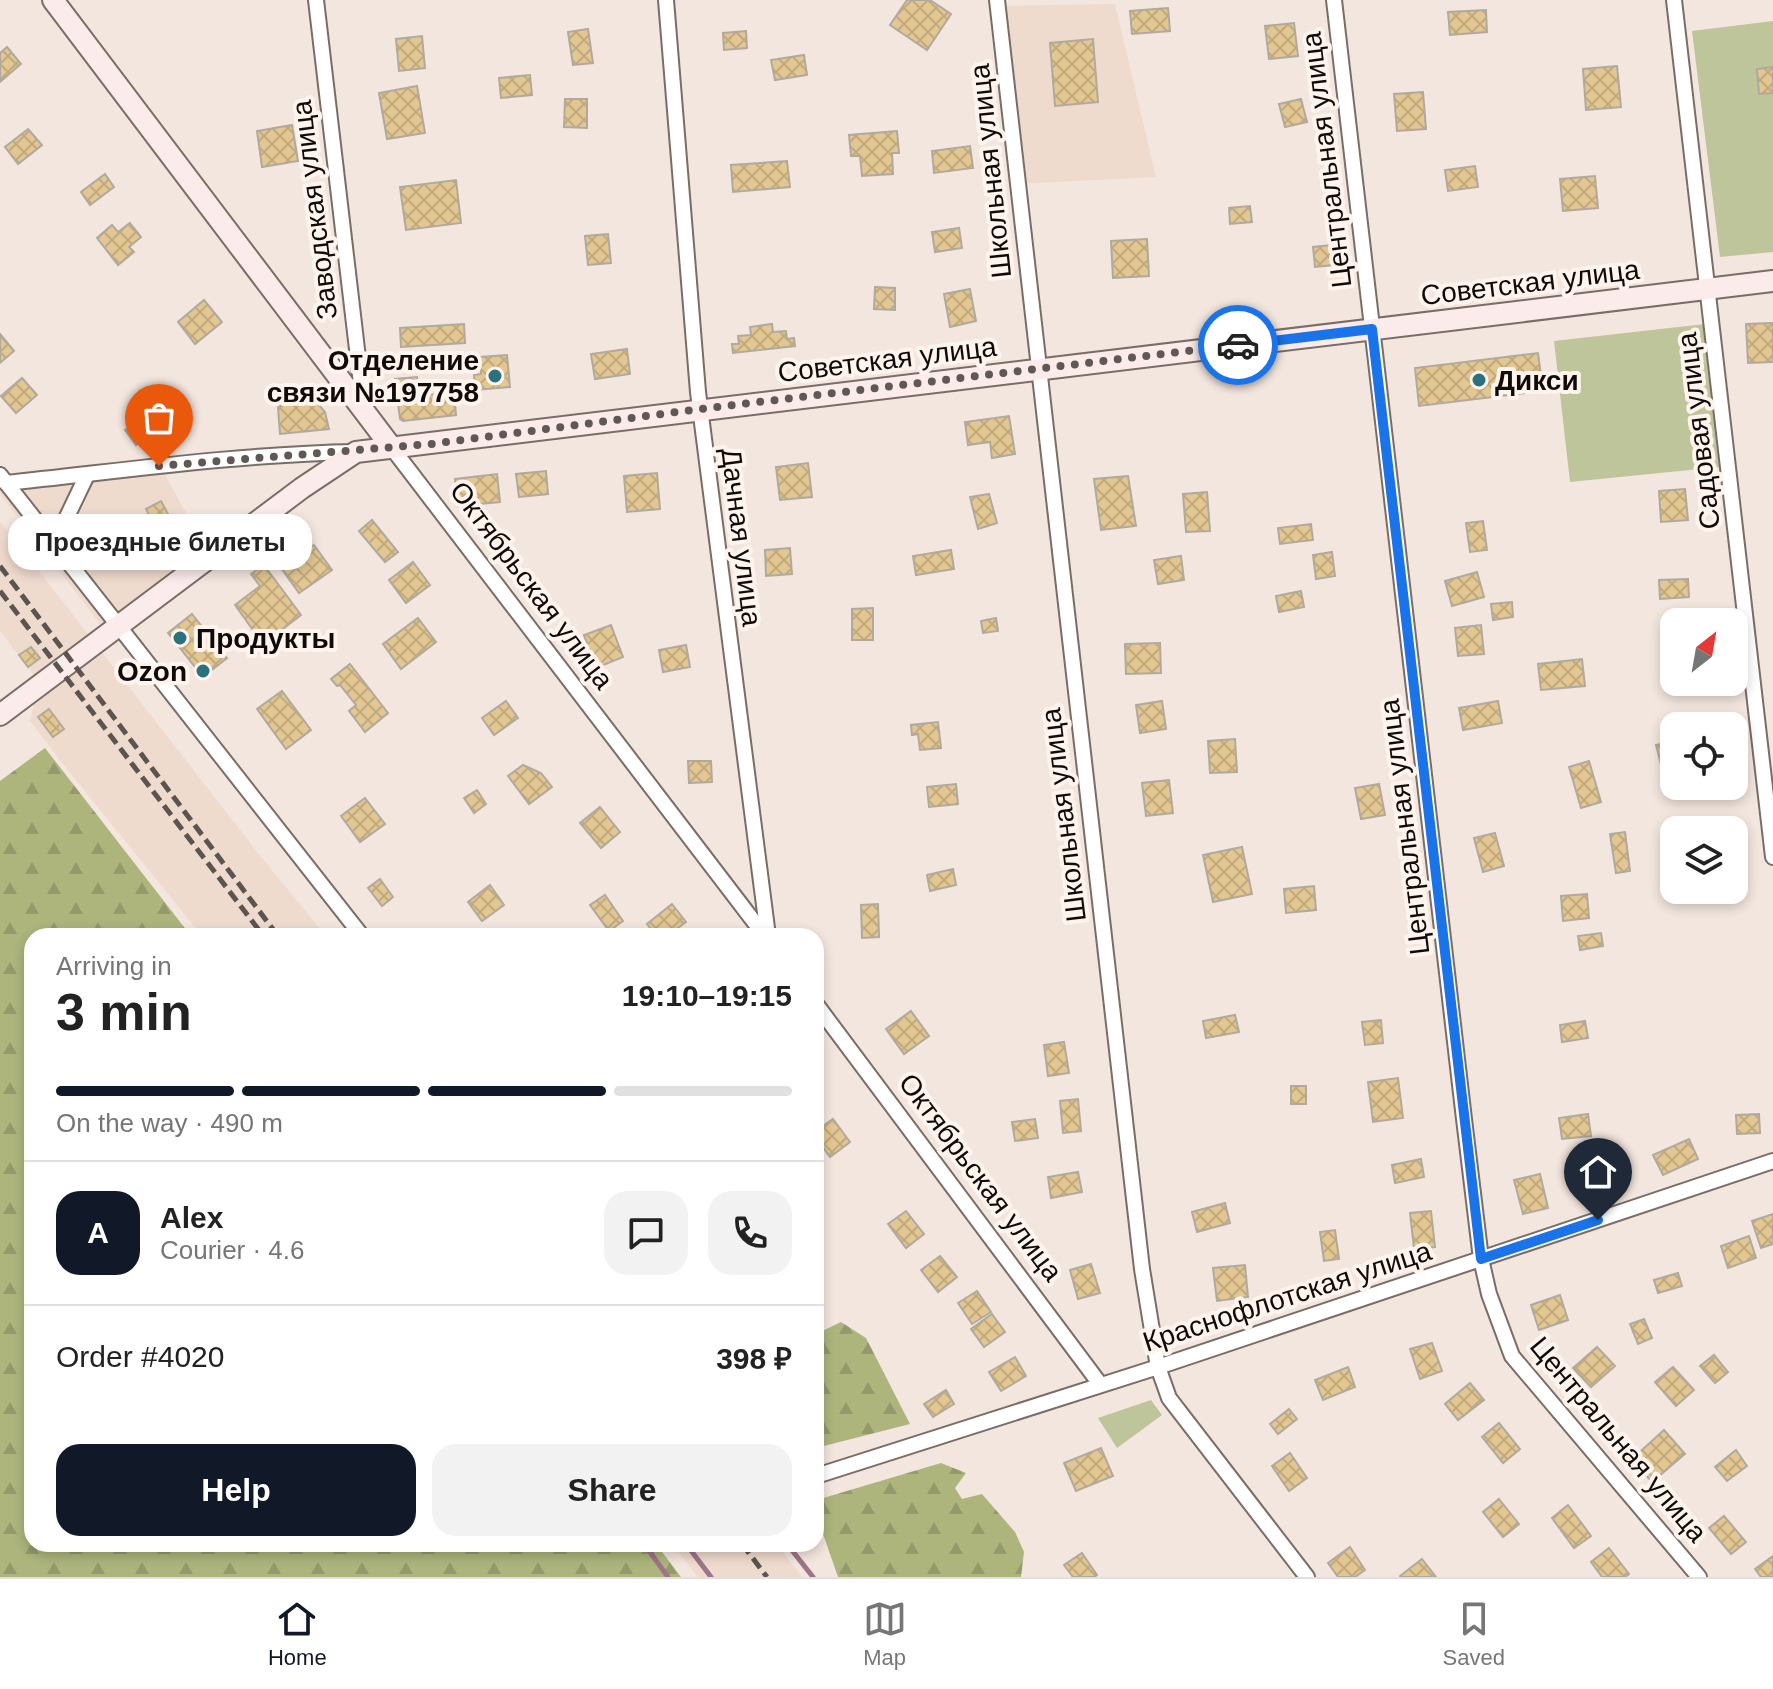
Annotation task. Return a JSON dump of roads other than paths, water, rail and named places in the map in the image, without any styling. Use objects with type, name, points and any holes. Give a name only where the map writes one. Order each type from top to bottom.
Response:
[{"type":"main road","name":"Октябрьская улица","points":[[53,0],[392,448]]},
{"type":"main road","name":"Советская улица","points":[[356,452],[1773,281]]},
{"type":"main road","points":[[0,715],[302,488],[356,452]]},
{"type":"street","name":"Заводская улица","points":[[316,0],[365,415]]},
{"type":"street","name":"Дачная улица","points":[[666,0],[700,409],[765,928]]},
{"type":"street","name":"Школьная улица","points":[[997,0],[1142,1269],[1158,1367],[1169,1398],[1307,1577]]},
{"type":"street","name":"Центральная улица","points":[[1334,0],[1481,1259],[1489,1294],[1512,1356],[1699,1577]]},
{"type":"street","name":"Садовая улица","points":[[1674,0],[1773,857]]},
{"type":"street","name":"Октябрьская улица","points":[[392,448],[760,928]]},
{"type":"street","name":"Советская улица","points":[[3,479],[87,475],[285,455],[356,452]]},
{"type":"street","points":[[54,544],[87,475]]},
{"type":"street","points":[[3,479],[356,928]]},
{"type":"street","name":"Октябрьская улица","points":[[824,1015],[1100,1384]]},
{"type":"street","name":"Краснофлотская улица","points":[[824,1473],[1158,1367],[1773,1161]]},
{"type":"waterway","points":[[650,1552],[668,1577]]},
{"type":"waterway","points":[[692,1552],[711,1577]]},
{"type":"waterway","points":[[793,1552],[813,1577]]},
{"type":"railway","points":[[0,566],[272,928]]},
{"type":"railway","points":[[0,591],[257,928]]},
{"type":"railway","points":[[748,1552],[767,1577]]},
{"type":"place","name":"Отделение связи №197758","points":[[495,376]]},
{"type":"place","name":"Дикси","points":[[1479,380]]},
{"type":"place","name":"Проездные билеты","points":[[159,466]]},
{"type":"place","name":"Продукты","points":[[180,638]]},
{"type":"place","name":"Ozon","points":[[203,671]]}]
